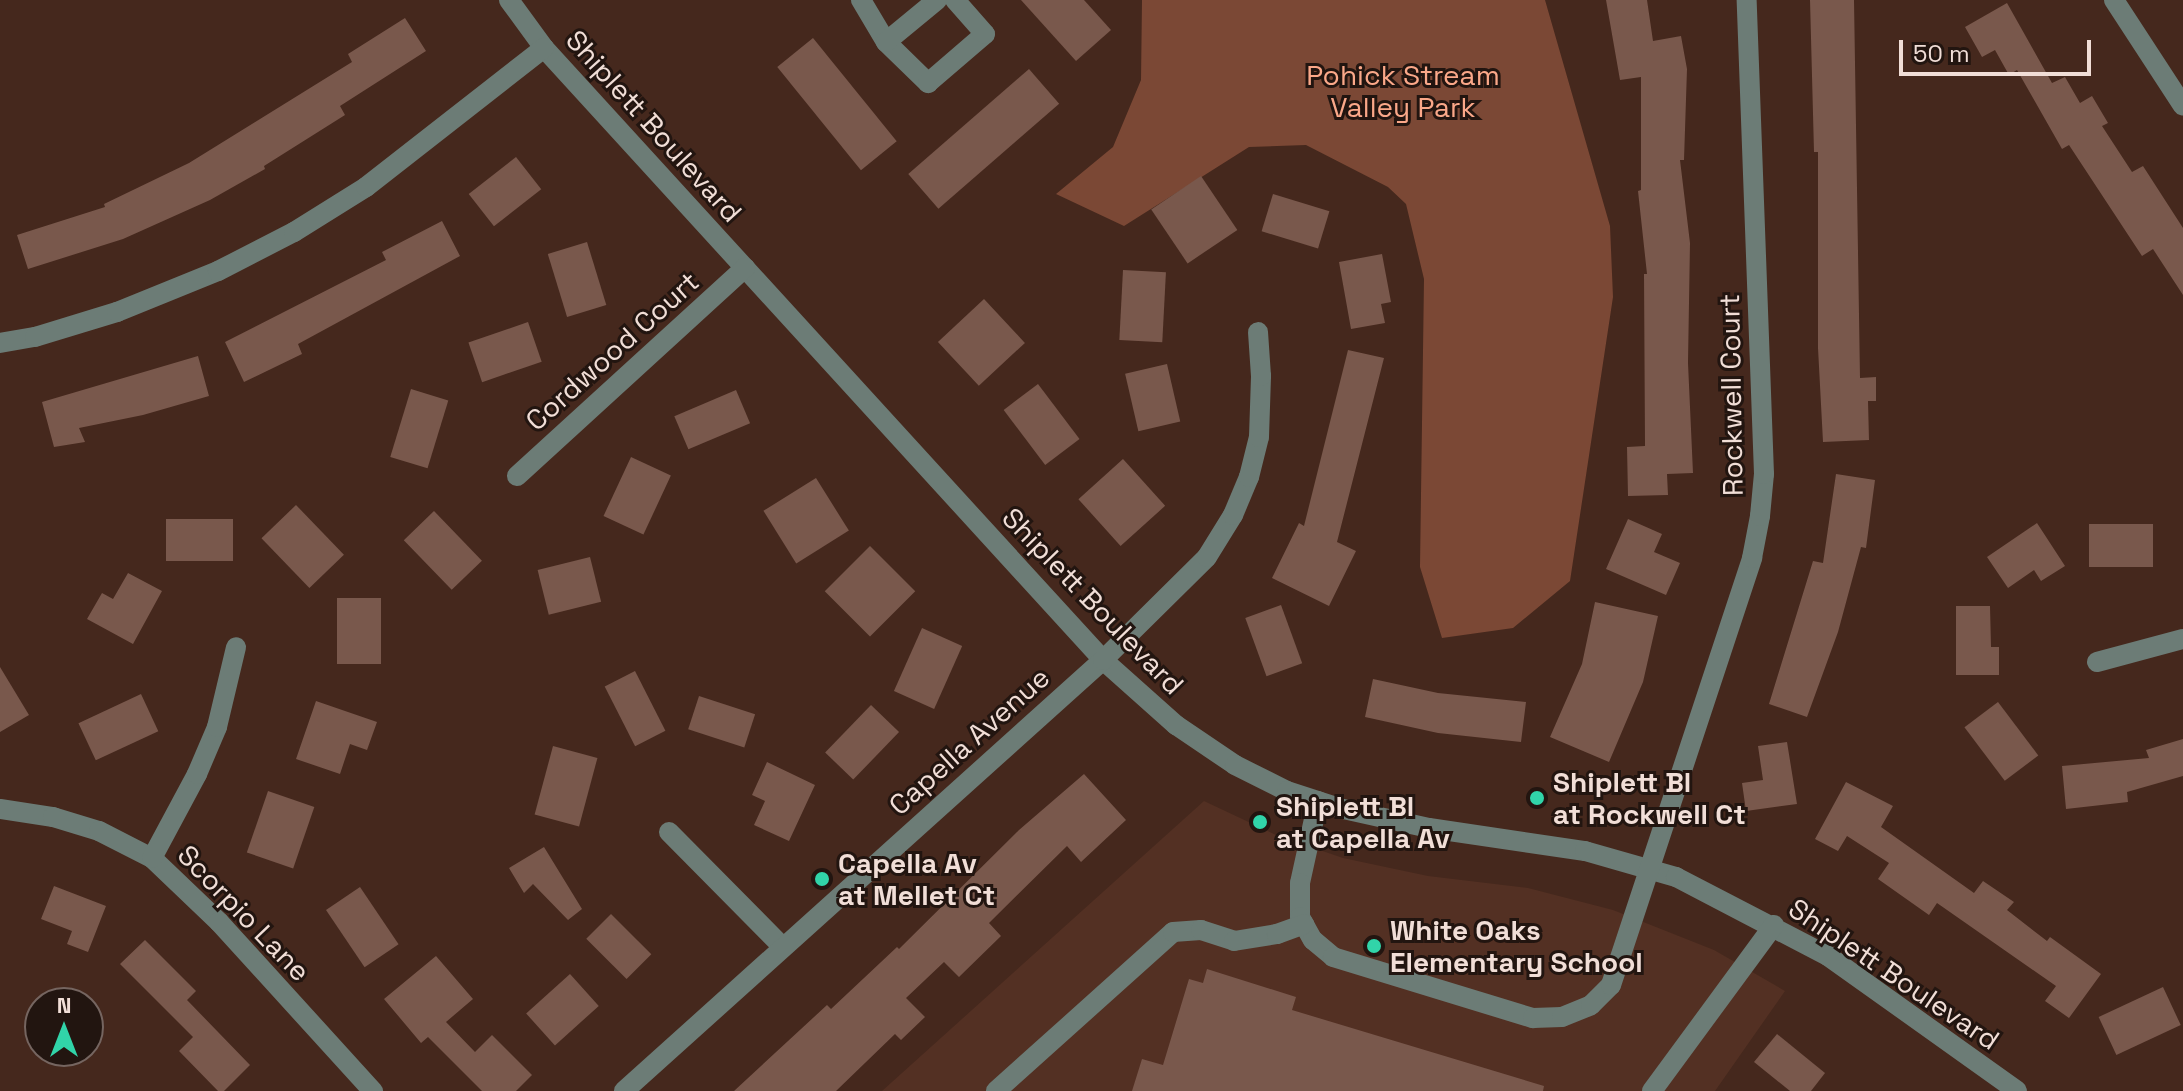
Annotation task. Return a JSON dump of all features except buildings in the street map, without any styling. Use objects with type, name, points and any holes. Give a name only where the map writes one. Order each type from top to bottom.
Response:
[{"type":"street","name":"Shiplett Boulevard","points":[[509,0],[544,48],[1103,660],[1188,733],[1235,765],[1287,791],[1318,801],[1388,821],[1585,851],[1652,869],[1774,925],[1879,990],[2017,1091]]},
{"type":"street","points":[[861,0],[886,42],[928,83],[985,34],[955,0]]},
{"type":"street","points":[[886,42],[937,0]]},
{"type":"street","name":"Rockwell Court","points":[[1304,924],[1313,940],[1333,957],[1533,1018],[1562,1017],[1591,1005],[1611,985],[1652,869],[1752,558],[1760,516],[1763,459],[1747,0]]},
{"type":"street","points":[[2114,0],[2183,106]]},
{"type":"street","points":[[0,343],[35,337],[117,312],[218,271],[294,232],[366,187],[544,48]]},
{"type":"street","name":"Cordwood Court","points":[[517,476],[745,268]]},
{"type":"street","name":"Capella Avenue","points":[[624,1091],[1103,660],[1207,557],[1233,515],[1249,477],[1259,437],[1258,332]]},
{"type":"street","points":[[2097,662],[2183,639]]},
{"type":"street","points":[[152,858],[197,774],[217,727],[236,647]]},
{"type":"street","points":[[996,1091],[1173,932],[1201,930],[1234,941],[1277,934],[1304,924],[1300,883],[1318,801]]},
{"type":"street","name":"Scorpio Lane","points":[[0,809],[53,817],[99,831],[152,858],[219,922],[373,1091]]},
{"type":"street","points":[[669,832],[782,946]]},
{"type":"street","points":[[1652,1091],[1774,925]]},
{"type":"shaded area","name":"White Oaks Elementary School","points":[[1204,801],[1276,835],[1343,858],[1428,876],[1528,888],[1613,910],[1714,950],[1785,991],[1715,1091],[882,1091]]},
{"type":"green space","name":"Pohick Stream Valley Park","points":[[1142,0],[1545,0],[1610,226],[1613,297],[1570,581],[1513,628],[1442,638],[1420,567],[1424,279],[1406,204],[1388,187],[1306,145],[1249,147],[1124,226],[1056,194],[1113,147],[1141,80]]},
{"type":"place","name":"Shiplett Bl at Rockwell Ct","points":[[1537,798]]},
{"type":"place","name":"Shiplett Bl at Capella Av","points":[[1260,822]]},
{"type":"place","name":"Capella Av at Mellet Ct","points":[[822,879]]},
{"type":"place","name":"White Oaks Elementary School","points":[[1374,946]]}]
